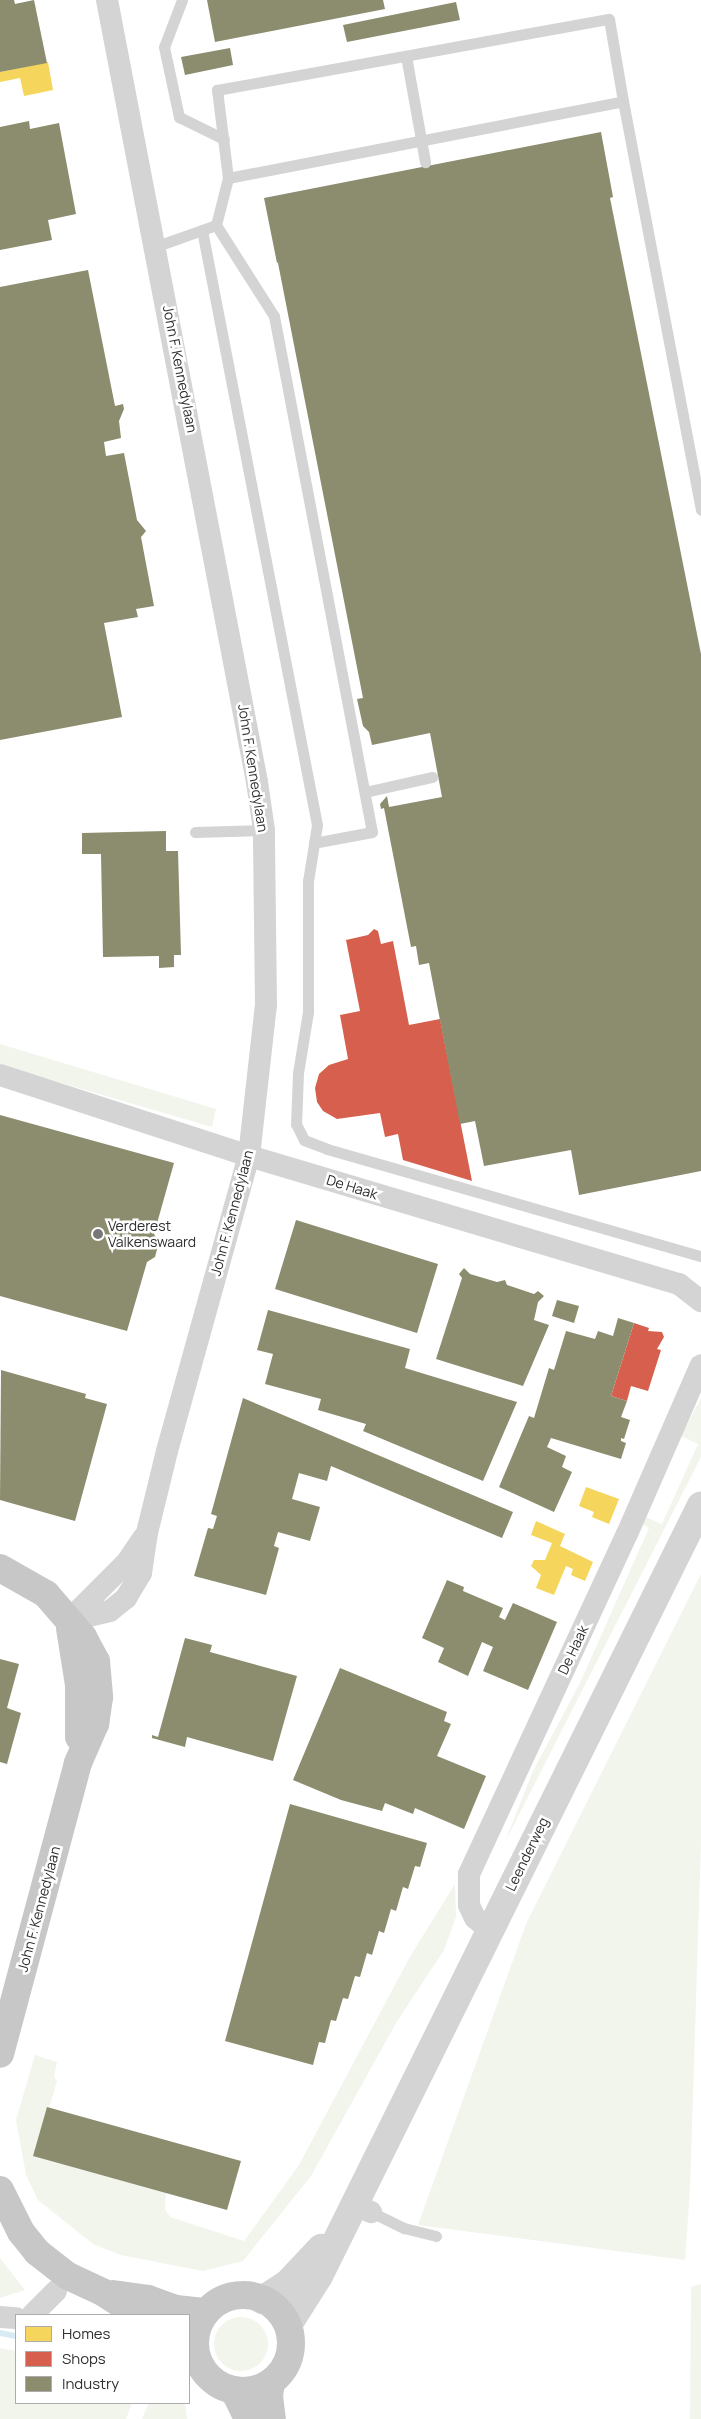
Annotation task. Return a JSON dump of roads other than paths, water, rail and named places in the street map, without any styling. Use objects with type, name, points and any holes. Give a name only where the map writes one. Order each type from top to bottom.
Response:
[{"type":"main road","points":[[0,1568],[35,1585],[68,1621]]},
{"type":"main road","name":"John F. Kennedylaan","points":[[0,2054],[78,1763],[99,1711],[99,1682],[91,1649],[68,1621]]},
{"type":"main road","points":[[0,2190],[21,2232],[62,2284],[104,2293],[148,2299],[176,2309],[206,2312]]},
{"type":"main road","points":[[104,2293],[136,2314]]},
{"type":"main road","points":[[271,2382],[259,2388],[234,2390],[209,2378],[198,2362],[192,2342],[197,2327],[206,2312],[221,2300],[234,2295],[262,2300],[279,2311],[288,2325],[292,2338],[290,2354],[271,2382],[269,2396],[272,2419]]},
{"type":"main road","points":[[234,2390],[248,2419]]},
{"type":"street","name":"John F. Kennedylaan","points":[[68,1621],[128,1562],[147,1533],[191,1359],[249,1156],[266,1005],[264,830],[156,246],[108,0]]},
{"type":"street","name":"De Haak","points":[[0,1075],[249,1156],[679,1284],[701,1301]]},
{"type":"street","name":"De Haak","points":[[489,1930],[474,1918],[469,1905],[469,1874],[627,1534],[701,1365]]},
{"type":"street","name":"Leenderweg","points":[[288,2325],[356,2212],[489,1930],[701,1505]]},
{"type":"street","name":"Leenderweg","points":[[262,2300],[287,2284],[356,2212]]},
{"type":"street","points":[[33,2314],[62,2284]]},
{"type":"street","points":[[0,2317],[15,2318]]},
{"type":"lane","points":[[182,0],[164,47],[179,117],[224,140]]},
{"type":"lane","points":[[314,843],[372,832],[274,316],[216,224],[228,178],[217,90],[609,19],[701,510]]},
{"type":"lane","points":[[406,56],[425,162]]},
{"type":"lane","points":[[228,178],[623,101]]},
{"type":"lane","points":[[156,246],[216,224]]},
{"type":"lane","points":[[202,230],[316,815],[307,906],[308,1012],[298,1072],[296,1124],[304,1140],[578,1223],[701,1256]]},
{"type":"lane","points":[[365,792],[432,777]]},
{"type":"lane","points":[[195,832],[264,830]]},
{"type":"lane","points":[[356,2212],[404,2228],[436,2236]]},
{"type":"waterway","points":[[0,2333],[15,2336]]},
{"type":"place","name":"Verderest Valkenswaard","points":[[98,1234]]}]
